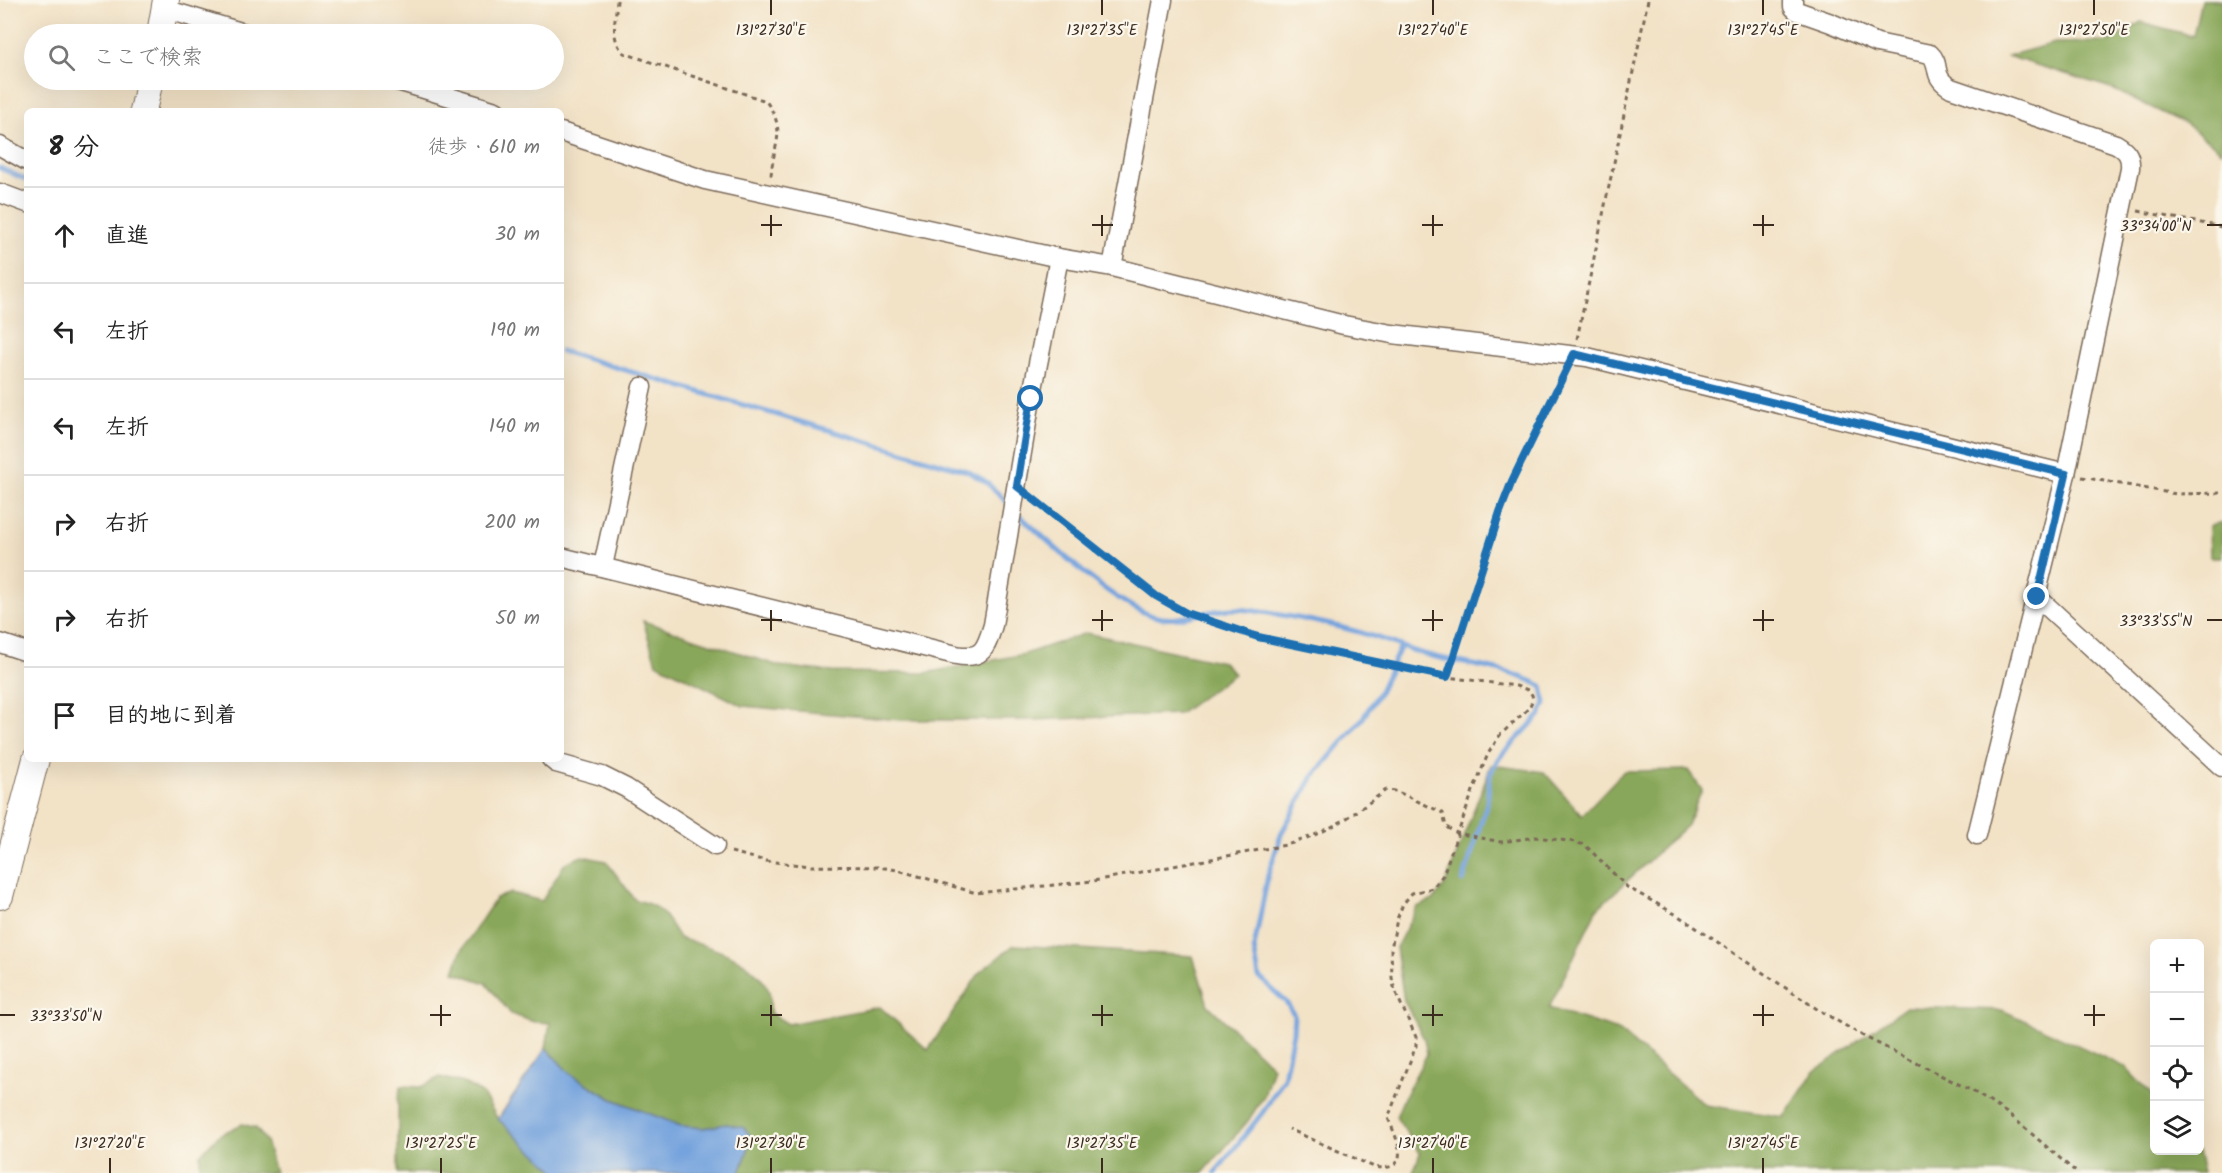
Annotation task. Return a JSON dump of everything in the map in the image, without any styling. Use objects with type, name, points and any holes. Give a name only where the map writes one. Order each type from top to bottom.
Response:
[{"type":"street","points":[[1112,267],[1163,0]]},
{"type":"street","points":[[1793,0],[1793,7],[1797,11],[1868,40],[1930,54],[1935,61],[1939,79],[1951,88],[2115,144],[2127,152],[2130,161],[2066,474],[1977,835]]},
{"type":"street","points":[[162,24],[166,4],[221,24]]},
{"type":"street","points":[[144,108],[148,90]]},
{"type":"street","points":[[427,90],[486,108]]},
{"type":"street","points":[[564,133],[705,180],[1059,258],[1112,267],[1344,326],[1392,334],[1574,354],[2066,474]]},
{"type":"street","points":[[0,146],[24,158]]},
{"type":"street","points":[[1,196],[24,202]]},
{"type":"street","points":[[564,558],[968,658],[978,656],[988,640],[993,625],[1059,258]]},
{"type":"street","points":[[603,566],[642,387]]},
{"type":"street","points":[[2037,597],[2222,767]]},
{"type":"street","points":[[0,643],[24,651]]},
{"type":"street","points":[[0,896],[35,762]]},
{"type":"street","points":[[557,762],[569,768],[602,777],[626,788],[715,846]]},
{"type":"path","points":[[617,0],[614,37],[617,46],[624,53],[766,101],[776,116],[779,131],[771,166],[773,195]]},
{"type":"path","points":[[1447,677],[1512,481],[1574,354],[1648,0]]},
{"type":"path","points":[[2121,208],[2222,227]]},
{"type":"path","points":[[2066,474],[2176,494],[2222,493]]},
{"type":"path","points":[[1017,486],[1156,596],[1186,613],[1258,637],[1447,677],[1516,686],[1528,690],[1533,699],[1526,712],[1500,735],[1492,747],[1457,833],[1443,875],[1433,888],[1412,893],[1402,904],[1393,932],[1391,949],[1395,992],[1416,1037],[1416,1046],[1388,1118],[1400,1149],[1399,1158],[1387,1169],[1374,1167],[1289,1129]]},
{"type":"path","points":[[715,846],[766,861],[811,866],[878,867],[898,870],[976,893],[1093,880],[1286,845],[1314,837],[1337,826],[1386,790],[1396,791],[1443,813],[1446,827],[1457,833],[1501,842],[1536,837],[1576,842],[1586,846],[1627,887],[1677,915],[1816,1009],[1863,1036],[1974,1092],[2010,1115],[2077,1173]]},
{"type":"green space","points":[[2201,0],[2222,0],[2222,151],[2184,123],[2108,87],[2007,56],[2055,43],[2108,42],[2141,22],[2193,36]]},
{"type":"green space","points":[[2222,522],[2222,557],[2210,557],[2209,526]]},
{"type":"green space","points":[[643,621],[779,666],[832,672],[925,673],[1025,654],[1086,633],[1223,662],[1234,674],[1179,714],[1034,720],[900,720],[743,706],[656,663]]},
{"type":"green space","points":[[1491,765],[1544,772],[1582,815],[1624,771],[1688,770],[1702,790],[1687,825],[1597,909],[1549,1008],[1618,1030],[1705,1105],[1784,1117],[1814,1072],[1906,1007],[2002,1010],[2125,1067],[2150,1093],[2150,1155],[2199,1155],[2203,1173],[1413,1173],[1420,1153],[1396,1117],[1427,1054],[1424,1039],[1404,1001],[1396,948],[1417,907],[1433,900],[1445,885]]},
{"type":"green space","points":[[582,856],[606,861],[635,900],[657,908],[679,938],[729,955],[752,969],[768,989],[770,1013],[788,1024],[880,1007],[928,1050],[980,972],[1014,945],[1193,956],[1208,1005],[1273,1067],[1264,1096],[1248,1121],[1203,1173],[740,1173],[752,1138],[727,1124],[704,1128],[681,1126],[612,1099],[569,1073],[546,1048],[550,1023],[534,1022],[511,1014],[486,983],[454,972],[461,951],[496,898],[511,893],[542,901],[565,863]]},
{"type":"green space","points":[[440,1077],[464,1083],[482,1093],[498,1119],[524,1144],[561,1173],[398,1173],[398,1098],[401,1086],[421,1087]]},
{"type":"green space","points":[[242,1124],[256,1128],[266,1141],[275,1173],[200,1173],[200,1154],[219,1135]]},
{"type":"water","points":[[546,1048],[569,1073],[612,1099],[681,1126],[704,1128],[727,1124],[744,1128],[752,1138],[740,1173],[561,1173],[556,1171],[498,1119]]},
{"type":"waterway","points":[[0,168],[24,179]]},
{"type":"waterway","points":[[564,352],[967,471],[985,481],[1010,505]]},
{"type":"waterway","points":[[1016,512],[1100,585],[1136,609],[1153,616],[1185,617],[1227,609],[1288,616],[1379,638],[1439,658],[1499,670],[1542,686],[1545,703],[1540,715],[1498,759],[1490,774],[1487,803],[1463,881]]},
{"type":"waterway","points":[[1215,1173],[1263,1112],[1284,1078],[1294,1015],[1286,1002],[1259,977],[1254,948],[1268,875],[1282,832],[1312,778],[1363,718],[1380,691],[1401,646]]},
{"type":"route","points":[[1031,399],[1017,486],[1156,596],[1186,613],[1258,637],[1447,677],[1512,481],[1574,354],[2066,474],[2037,597]]}]
